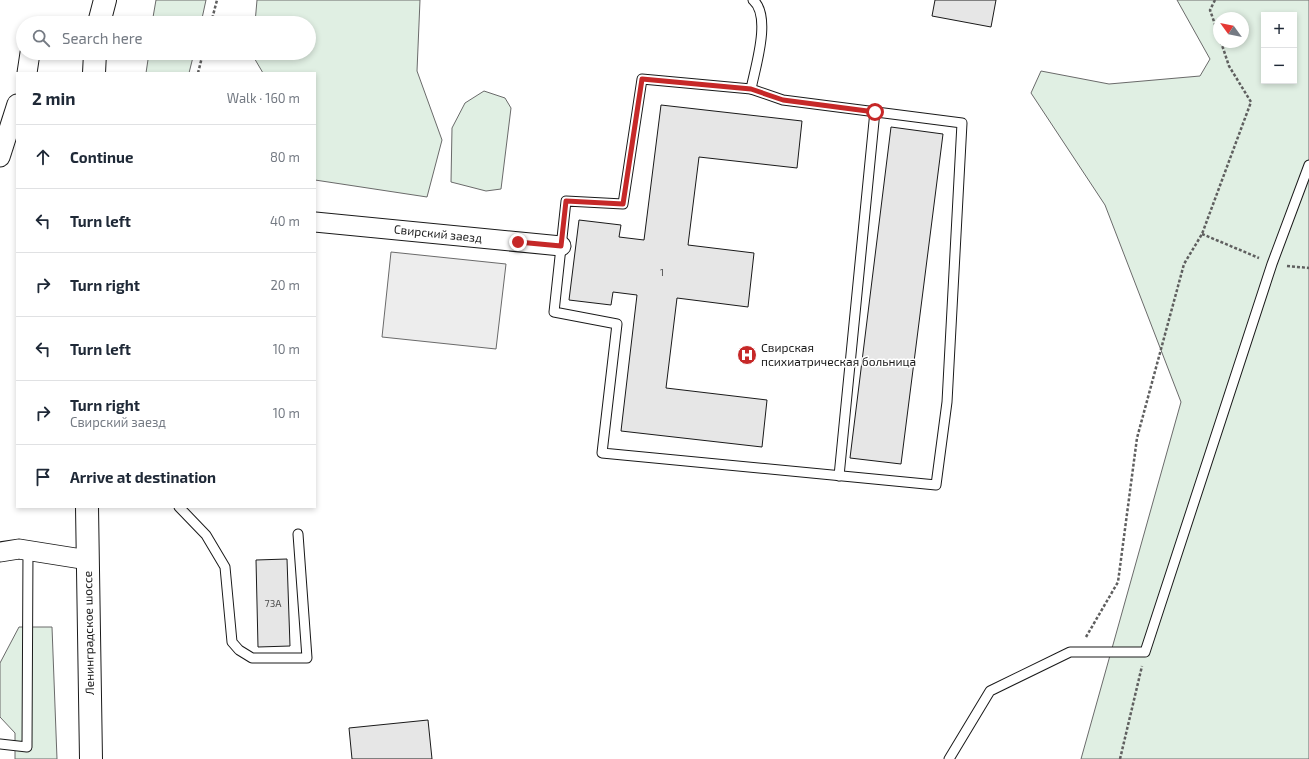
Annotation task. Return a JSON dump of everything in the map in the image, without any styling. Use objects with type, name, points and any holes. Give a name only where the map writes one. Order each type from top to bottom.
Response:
[{"type":"main road","points":[[101,16],[105,0]]},
{"type":"main road","points":[[94,72],[95,60]]},
{"type":"main road","name":"Ленинградское шоссе","points":[[87,508],[91,759]]},
{"type":"street","points":[[27,72],[29,60]]},
{"type":"street","points":[[0,157],[16,107]]},
{"type":"street","name":"Свирский заезд","points":[[316,222],[561,246]]},
{"type":"street","points":[[0,552],[19,549],[88,560]]},
{"type":"lane","points":[[751,89],[763,31],[757,4],[752,0]]},
{"type":"lane","points":[[642,79],[751,89],[783,100],[962,123],[947,402],[936,486],[602,453],[617,324],[554,312],[566,201],[623,204],[642,79]]},
{"type":"lane","points":[[839,476],[875,112]]},
{"type":"lane","points":[[949,759],[990,691],[1070,652],[1145,652],[1272,264],[1309,165]]},
{"type":"lane","points":[[180,508],[206,534],[225,567],[232,642],[239,650],[252,658],[306,658],[298,534]]},
{"type":"lane","points":[[0,744],[27,747],[28,550]]},
{"type":"path","points":[[213,16],[217,0]]},
{"type":"path","points":[[1213,19],[1210,10],[1215,0]]},
{"type":"path","points":[[1076,652],[1118,582],[1137,438],[1184,264],[1202,234],[1251,102],[1230,66],[1223,48]]},
{"type":"path","points":[[198,72],[201,60]]},
{"type":"path","points":[[1202,234],[1272,264],[1309,268]]},
{"type":"path","points":[[1120,759],[1145,652]]},
{"type":"green space","points":[[156,0],[206,0],[203,16],[153,16]]},
{"type":"green space","points":[[257,0],[420,0],[417,71],[442,140],[427,197],[316,180],[316,72],[262,72],[255,60],[316,60],[316,16],[256,16]]},
{"type":"green space","points":[[1177,0],[1309,0],[1309,759],[1081,759],[1181,402],[1105,205],[1031,93],[1041,71],[1109,84],[1200,76],[1210,59]]},
{"type":"green space","points":[[148,60],[192,60],[189,72],[146,72]]},
{"type":"green space","points":[[484,91],[505,98],[511,108],[501,189],[486,191],[451,182],[452,128],[465,103]]},
{"type":"green space","points":[[19,627],[52,627],[57,759],[15,759],[15,733],[0,717],[0,663]]},
{"type":"shaded area","points":[[391,252],[506,264],[496,349],[382,337]]},
{"type":"building","points":[[935,0],[996,0],[991,27],[932,16]]},
{"type":"building","points":[[661,105],[802,121],[797,168],[699,157],[688,245],[754,253],[748,307],[677,298],[666,388],[767,400],[762,447],[621,431],[637,295],[613,292],[611,305],[569,300],[579,220],[621,225],[619,237],[644,240]]},
{"type":"building","points":[[891,127],[943,134],[901,464],[850,458]]},
{"type":"building","points":[[287,559],[290,646],[258,647],[256,560]]},
{"type":"building","points":[[428,720],[432,759],[352,759],[349,728]]},
{"type":"place","name":"Свирская психиатрическая больница","points":[[747,355]]},
{"type":"route","points":[[518,242],[561,246],[566,201],[623,204],[642,79],[751,89],[783,100],[875,112]]}]
